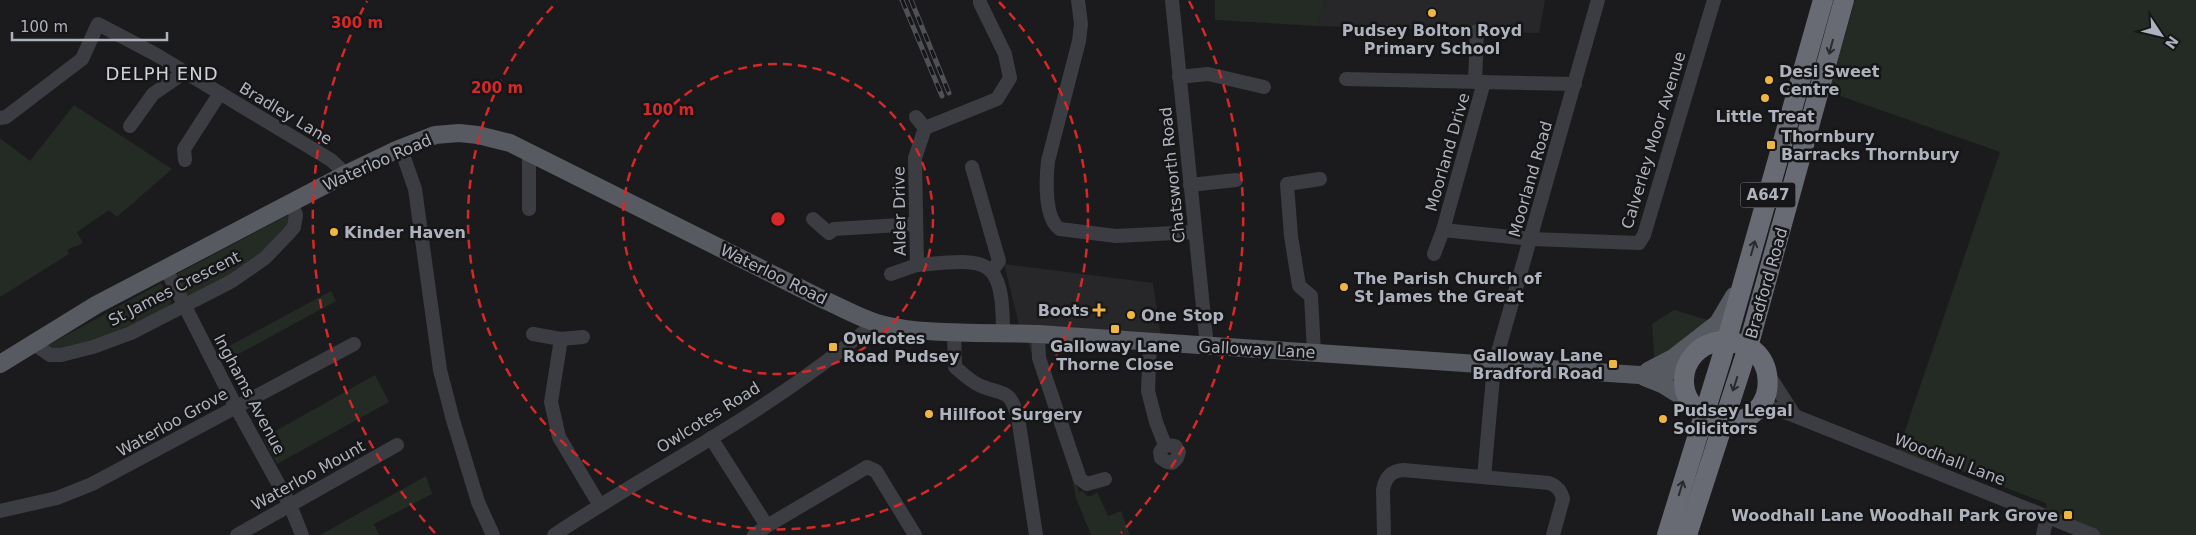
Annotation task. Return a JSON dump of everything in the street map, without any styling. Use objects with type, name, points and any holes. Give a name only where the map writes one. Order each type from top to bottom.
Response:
[{"type":"highway","name":"Bradford Road","points":[[1667,535],[1726,342],[1823,0]]},
{"type":"highway","name":"Bradford Road","points":[[1687,535],[1748,347],[1844,0]]},
{"type":"highway","points":[[1726,342],[1748,347],[1759,356],[1766,371],[1768,389],[1758,409],[1752,415],[1734,423],[1723,422],[1704,416],[1697,411],[1688,400],[1684,379],[1687,366],[1695,354],[1706,344],[1726,342]]},
{"type":"main road","name":"Waterloo Road","points":[[0,364],[96,305],[346,174],[435,135],[460,133],[491,137],[510,143],[781,279],[876,322]]},
{"type":"main road","points":[[1639,376],[1673,358],[1718,323],[1728,309],[1745,275]]},
{"type":"main road","name":"Galloway Lane","points":[[876,322],[910,329],[1038,334],[1639,376],[1661,374],[1687,366]]},
{"type":"main road","name":"Galloway Lane","points":[[1639,376],[1664,385],[1688,400]]},
{"type":"street","name":"Alder Drive","points":[[917,265],[915,158],[921,122],[997,99],[1010,78],[1005,54],[980,0]]},
{"type":"street","points":[[1078,0],[1081,24],[1079,41],[1048,161],[1046,179],[1050,214],[1055,226],[1116,236],[1195,232]]},
{"type":"street","name":"Chatsworth Road","points":[[1172,0],[1207,347]]},
{"type":"street","name":"Moorland Road","points":[[1484,477],[1494,366],[1598,0]]},
{"type":"street","name":"Calverley Moor Avenue","points":[[1531,239],[1635,244],[1642,239],[1714,0]]},
{"type":"street","name":"Bradley Lane","points":[[0,118],[6,117],[82,60],[98,24],[155,54],[331,160],[346,174]]},
{"type":"street","name":"Moorland Drive","points":[[1434,254],[1443,230],[1480,82],[1478,31]]},
{"type":"street","points":[[130,126],[153,94],[185,72]]},
{"type":"street","points":[[1179,77],[1208,74],[1264,87]]},
{"type":"street","points":[[1346,79],[1574,84]]},
{"type":"street","points":[[185,160],[184,149],[220,93]]},
{"type":"street","points":[[401,149],[415,190],[440,370],[478,502],[493,535]]},
{"type":"street","points":[[529,152],[529,209]]},
{"type":"street","points":[[972,167],[999,261],[992,271],[998,282],[1003,304],[1003,332]]},
{"type":"street","points":[[1314,352],[1311,296],[1299,286],[1304,267],[1291,236],[1288,184],[1320,179]]},
{"type":"street","points":[[1190,185],[1236,180]]},
{"type":"street","name":"St James Crescent","points":[[34,344],[50,355],[61,355],[131,333],[183,305],[232,282],[265,258],[284,240],[294,227],[296,215],[291,203]]},
{"type":"street","points":[[812,219],[829,233],[834,229],[916,224]]},
{"type":"street","name":"Moorland Drive","points":[[1443,230],[1531,239]]},
{"type":"street","name":"Alder Drive","points":[[891,274],[917,265],[959,262],[978,263],[992,271]]},
{"type":"street","name":"Inghams Avenue","points":[[166,269],[236,407],[290,506],[302,535]]},
{"type":"street","name":"Owlcotes Road","points":[[554,535],[599,504],[711,438],[842,351],[876,322]]},
{"type":"street","points":[[954,332],[955,367],[981,386],[1003,392],[1013,399],[1018,416],[1036,535]]},
{"type":"street","points":[[533,334],[561,339],[583,337]]},
{"type":"street","points":[[1038,334],[1039,358],[1080,479],[1087,484],[1105,479]]},
{"type":"street","points":[[561,339],[550,402],[559,437],[599,504]]},
{"type":"street","points":[[1150,342],[1148,391],[1156,422],[1165,445]]},
{"type":"street","name":"Waterloo Grove","points":[[0,511],[57,498],[92,484],[354,344]]},
{"type":"street","points":[[1766,371],[1795,416]]},
{"type":"street","name":"Woodhall Lane","points":[[1758,409],[1776,409],[1795,416],[2093,535]]},
{"type":"street","points":[[711,438],[767,526]]},
{"type":"street","name":"Waterloo Mount","points":[[237,535],[397,445]]},
{"type":"street","points":[[754,535],[867,467],[876,471],[916,535]]},
{"type":"street","points":[[1384,535],[1383,490],[1388,477],[1397,471],[1403,470],[1555,485],[1563,499],[1553,535]]},
{"type":"street","points":[[2043,535],[2047,516]]},
{"type":"shaded area","points":[[1215,0],[1325,0],[1318,26],[1215,20]]},
{"type":"shaded area","name":"Pudsey Bolton Royd Primary School","points":[[1325,0],[1545,0],[1539,33],[1318,26]]},
{"type":"shaded area","points":[[1855,0],[2196,0],[2196,535],[2093,535],[2047,517],[2046,503],[1938,462],[1938,473],[1896,457],[2000,152],[1829,92]]},
{"type":"shaded area","points":[[74,105],[172,169],[117,217],[109,210],[77,232],[83,243],[67,250],[69,254],[0,297],[0,138],[30,161]]},
{"type":"shaded area","points":[[290,214],[291,224],[253,263],[191,297],[187,296],[177,274]]},
{"type":"shaded area","points":[[1004,264],[1153,283],[1162,343],[1021,333]]},
{"type":"shaded area","points":[[161,283],[171,301],[169,307],[126,329],[91,342],[59,348],[45,347]]},
{"type":"shaded area","points":[[331,291],[336,301],[224,362],[218,352]]},
{"type":"shaded area","points":[[1674,310],[1718,323],[1655,367],[1652,324]]},
{"type":"shaded area","points":[[1028,342],[1033,342],[1079,492],[1083,491],[1087,496],[1092,496],[1097,492],[1108,516],[1121,511],[1130,535],[1091,535],[1076,498],[1071,472]]},
{"type":"shaded area","points":[[375,375],[389,402],[277,464],[263,438]]},
{"type":"shaded area","points":[[426,476],[432,494],[374,524],[379,535],[320,535]]},
{"type":"railway","points":[[902,0],[942,96]]},
{"type":"railway","points":[[911,0],[949,93]]},
{"type":"place","name":"Pudsey Bolton Royd Primary School","points":[[1432,13]]},
{"type":"place","name":"Desi Sweet Centre","points":[[1769,80]]},
{"type":"place","name":"Little Treat","points":[[1765,98]]},
{"type":"place","name":"Thornbury Barracks Thornbury","points":[[1771,145]]},
{"type":"place","name":"Kinder Haven","points":[[334,232]]},
{"type":"place","name":"The Parish Church of St James the Great","points":[[1344,287]]},
{"type":"place","name":"Boots","points":[[1099,310]]},
{"type":"place","name":"One Stop","points":[[1131,315]]},
{"type":"place","name":"Galloway Lane Thorne Close","points":[[1115,329]]},
{"type":"place","name":"Owlcotes Road Pudsey","points":[[833,347]]},
{"type":"place","name":"Galloway Lane Bradford Road","points":[[1613,364]]},
{"type":"place","name":"Hillfoot Surgery","points":[[929,414]]},
{"type":"place","name":"Pudsey Legal Solicitors","points":[[1663,419]]},
{"type":"place","name":"Woodhall Lane Woodhall Park Grove","points":[[2068,515]]},
{"type":"district","name":"DELPH END","points":[[162,74]]}]
